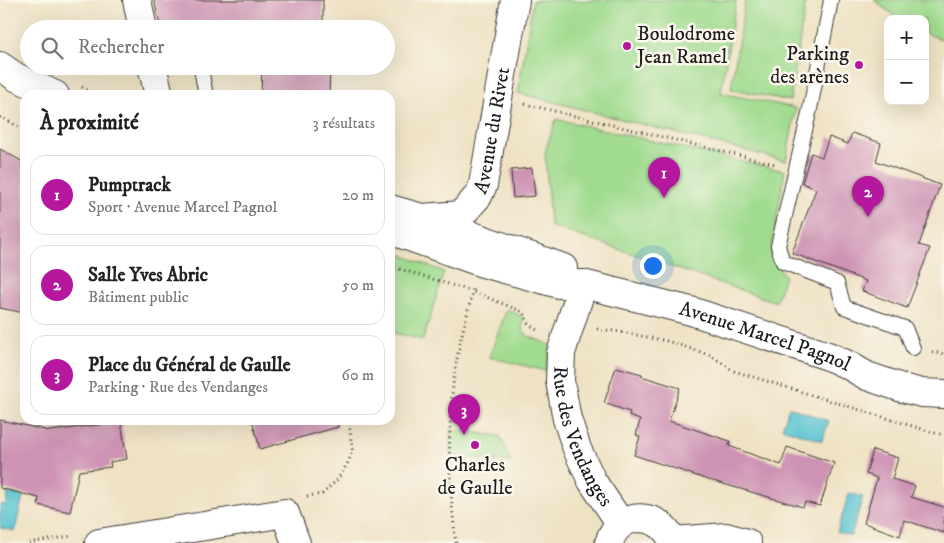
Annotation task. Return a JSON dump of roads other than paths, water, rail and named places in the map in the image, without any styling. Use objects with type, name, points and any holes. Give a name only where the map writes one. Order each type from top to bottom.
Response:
[{"type":"street","points":[[137,0],[141,20]]},
{"type":"street","name":"Avenue du Rivet","points":[[422,218],[461,215],[478,196],[483,184],[515,0]]},
{"type":"street","points":[[0,66],[16,77],[44,90]]},
{"type":"street","points":[[154,75],[158,90]]},
{"type":"street","name":"Avenue Marcel Pagnol","points":[[395,210],[566,269],[583,284]]},
{"type":"street","name":"Avenue Marcel Pagnol","points":[[395,232],[483,263],[559,284],[583,284],[691,311],[828,356],[848,364],[867,376],[902,388],[922,393],[944,394]]},
{"type":"street","name":"Rue des Vendanges","points":[[583,284],[561,353],[560,381],[567,419],[574,440],[615,534],[631,520],[641,518],[652,520],[668,532],[673,542]]},
{"type":"street","points":[[99,543],[285,513],[296,543]]},
{"type":"street","points":[[673,542],[726,536],[747,543]]},
{"type":"lane","points":[[831,0],[810,109],[778,246],[783,262],[837,282],[844,307],[905,328],[913,348]]},
{"type":"lane","points":[[202,75],[205,90]]},
{"type":"water","points":[[789,407],[829,421],[822,441],[782,428]]},
{"type":"water","points":[[8,493],[23,496],[15,531],[0,528],[0,504],[6,505]]},
{"type":"water","points":[[849,493],[863,497],[851,536],[837,532]]},
{"type":"place","name":"Boulodrome Jean Ramel","points":[[627,46]]},
{"type":"place","name":"Parking des arènes","points":[[859,65]]},
{"type":"place","name":"Pumptrack","points":[[664,198]]},
{"type":"place","name":"Salle Yves Abric","points":[[868,217]]},
{"type":"place","name":"Place du Général de Gaulle","points":[[464,435]]},
{"type":"place","name":"Charles de Gaulle","points":[[475,445]]}]
